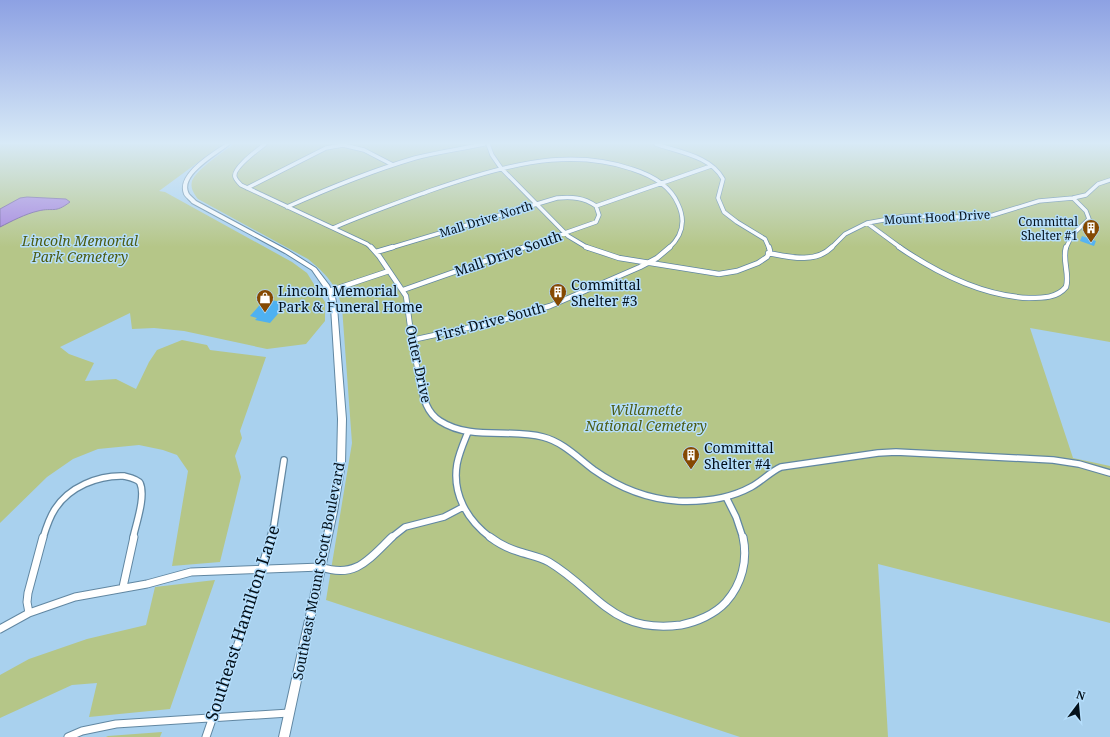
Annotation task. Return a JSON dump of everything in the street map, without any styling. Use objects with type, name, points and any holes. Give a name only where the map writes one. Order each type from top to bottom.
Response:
[{"type":"main road","name":"Southeast Mount Scott Boulevard","points":[[188,178],[185,184],[185,190],[188,197],[207,210],[304,262],[317,272],[330,291],[334,307],[342,419],[342,446],[338,485],[284,737]]},
{"type":"street","points":[[236,178],[247,188],[266,178]]},
{"type":"street","points":[[288,207],[326,189],[356,178]]},
{"type":"street","name":"First Drive South","points":[[333,228],[363,215],[444,186],[470,178]]},
{"type":"street","points":[[512,178],[565,233],[589,249],[618,258],[724,274],[760,262],[767,257],[769,247],[765,239],[736,221],[722,209],[718,196],[723,178]]},
{"type":"street","name":"First Drive South","points":[[412,340],[464,330],[528,313],[590,289],[650,263],[677,238],[681,228],[683,216],[680,205],[671,192],[661,183],[652,178]]},
{"type":"street","points":[[596,206],[675,178]]},
{"type":"street","name":"Mount Hood Drive","points":[[768,253],[796,258],[815,256],[829,250],[845,234],[867,223],[906,216],[986,216],[1007,212],[1039,201],[1073,198],[1086,195],[1098,184],[1110,180]]},
{"type":"street","name":"Outer Drive","points":[[247,188],[367,244],[376,252],[403,290],[406,298],[412,340],[422,391],[428,408],[447,425],[468,432],[523,432],[545,437],[562,445],[595,471],[619,485],[653,497],[690,501],[726,497],[751,487],[772,471],[779,468],[886,453],[1046,459],[1079,464],[1110,473]]},
{"type":"street","name":"Mall Drive North","points":[[376,252],[557,198],[575,197],[589,201],[596,206]]},
{"type":"street","points":[[867,223],[891,242],[910,254],[969,284],[1009,297],[1040,298],[1058,293],[1066,285],[1068,280],[1064,261],[1067,246],[1073,234],[1089,219],[1086,211],[1073,198]]},
{"type":"street","name":"Mall Drive South","points":[[403,290],[596,222],[599,215],[596,206]]},
{"type":"street","points":[[330,291],[389,271]]},
{"type":"street","points":[[468,432],[456,465],[457,488],[463,507],[469,518],[481,531],[495,541],[509,548],[546,561],[557,568],[600,604],[626,620],[642,624],[673,627],[689,624],[719,610],[731,596],[740,581],[744,567],[745,553],[744,536],[726,497]]},
{"type":"street","name":"Southeast Hamilton Lane","points":[[206,737],[211,718],[249,612],[274,525],[284,460]]},
{"type":"street","points":[[29,613],[28,595],[46,530],[54,510],[77,488],[95,480],[118,476],[137,480],[142,489],[142,497],[123,588]]},
{"type":"street","points":[[0,629],[29,613],[74,597],[147,584],[191,572],[211,570],[261,570],[321,567],[333,571],[350,570],[361,566],[397,532],[405,528],[444,518],[463,507]]},
{"type":"street","points":[[68,737],[82,731],[116,724],[289,713]]},
{"type":"green space","name":"Lincoln Memorial Park Cemetery","points":[[0,178],[176,178],[159,191],[165,192],[292,262],[307,273],[325,302],[325,321],[306,344],[267,349],[184,331],[154,328],[132,329],[130,313],[60,347],[69,354],[94,363],[85,381],[116,379],[136,389],[149,362],[157,350],[182,340],[207,345],[210,350],[266,357],[240,431],[242,438],[235,456],[241,477],[220,562],[172,566],[188,471],[177,455],[163,450],[139,445],[98,449],[73,459],[47,477],[0,523]]},
{"type":"green space","name":"Willamette National Cemetery","points":[[194,178],[1110,178],[1110,342],[1030,328],[1073,458],[1110,466],[1110,623],[878,564],[888,737],[740,737],[326,600],[352,443],[342,307],[340,299],[330,280],[308,259],[198,199],[193,191],[192,181]]},
{"type":"green space","points":[[215,580],[170,709],[89,717],[97,683],[72,685],[0,718],[0,675],[29,659],[87,639],[146,625],[155,587]]},
{"type":"green space","points":[[162,732],[160,737],[106,737],[108,736]]},
{"type":"shaded area","points":[[20,198],[66,199],[70,202],[57,209],[43,210],[28,214],[0,227],[0,209]]},
{"type":"building","name":"Committal Shelter #1","points":[[1082,236],[1096,241],[1094,246],[1080,241]]},
{"type":"building","name":"Lincoln Memorial Park & Funeral Home","points":[[265,299],[282,302],[284,307],[270,323],[255,320],[257,318],[250,316]]},
{"type":"place","name":"Committal Shelter #1","points":[[1091,243]]},
{"type":"place","name":"Committal Shelter #3","points":[[558,307]]},
{"type":"place","name":"Lincoln Memorial Park & Funeral Home","points":[[265,313]]},
{"type":"place","name":"Committal Shelter #4","points":[[691,470]]}]
